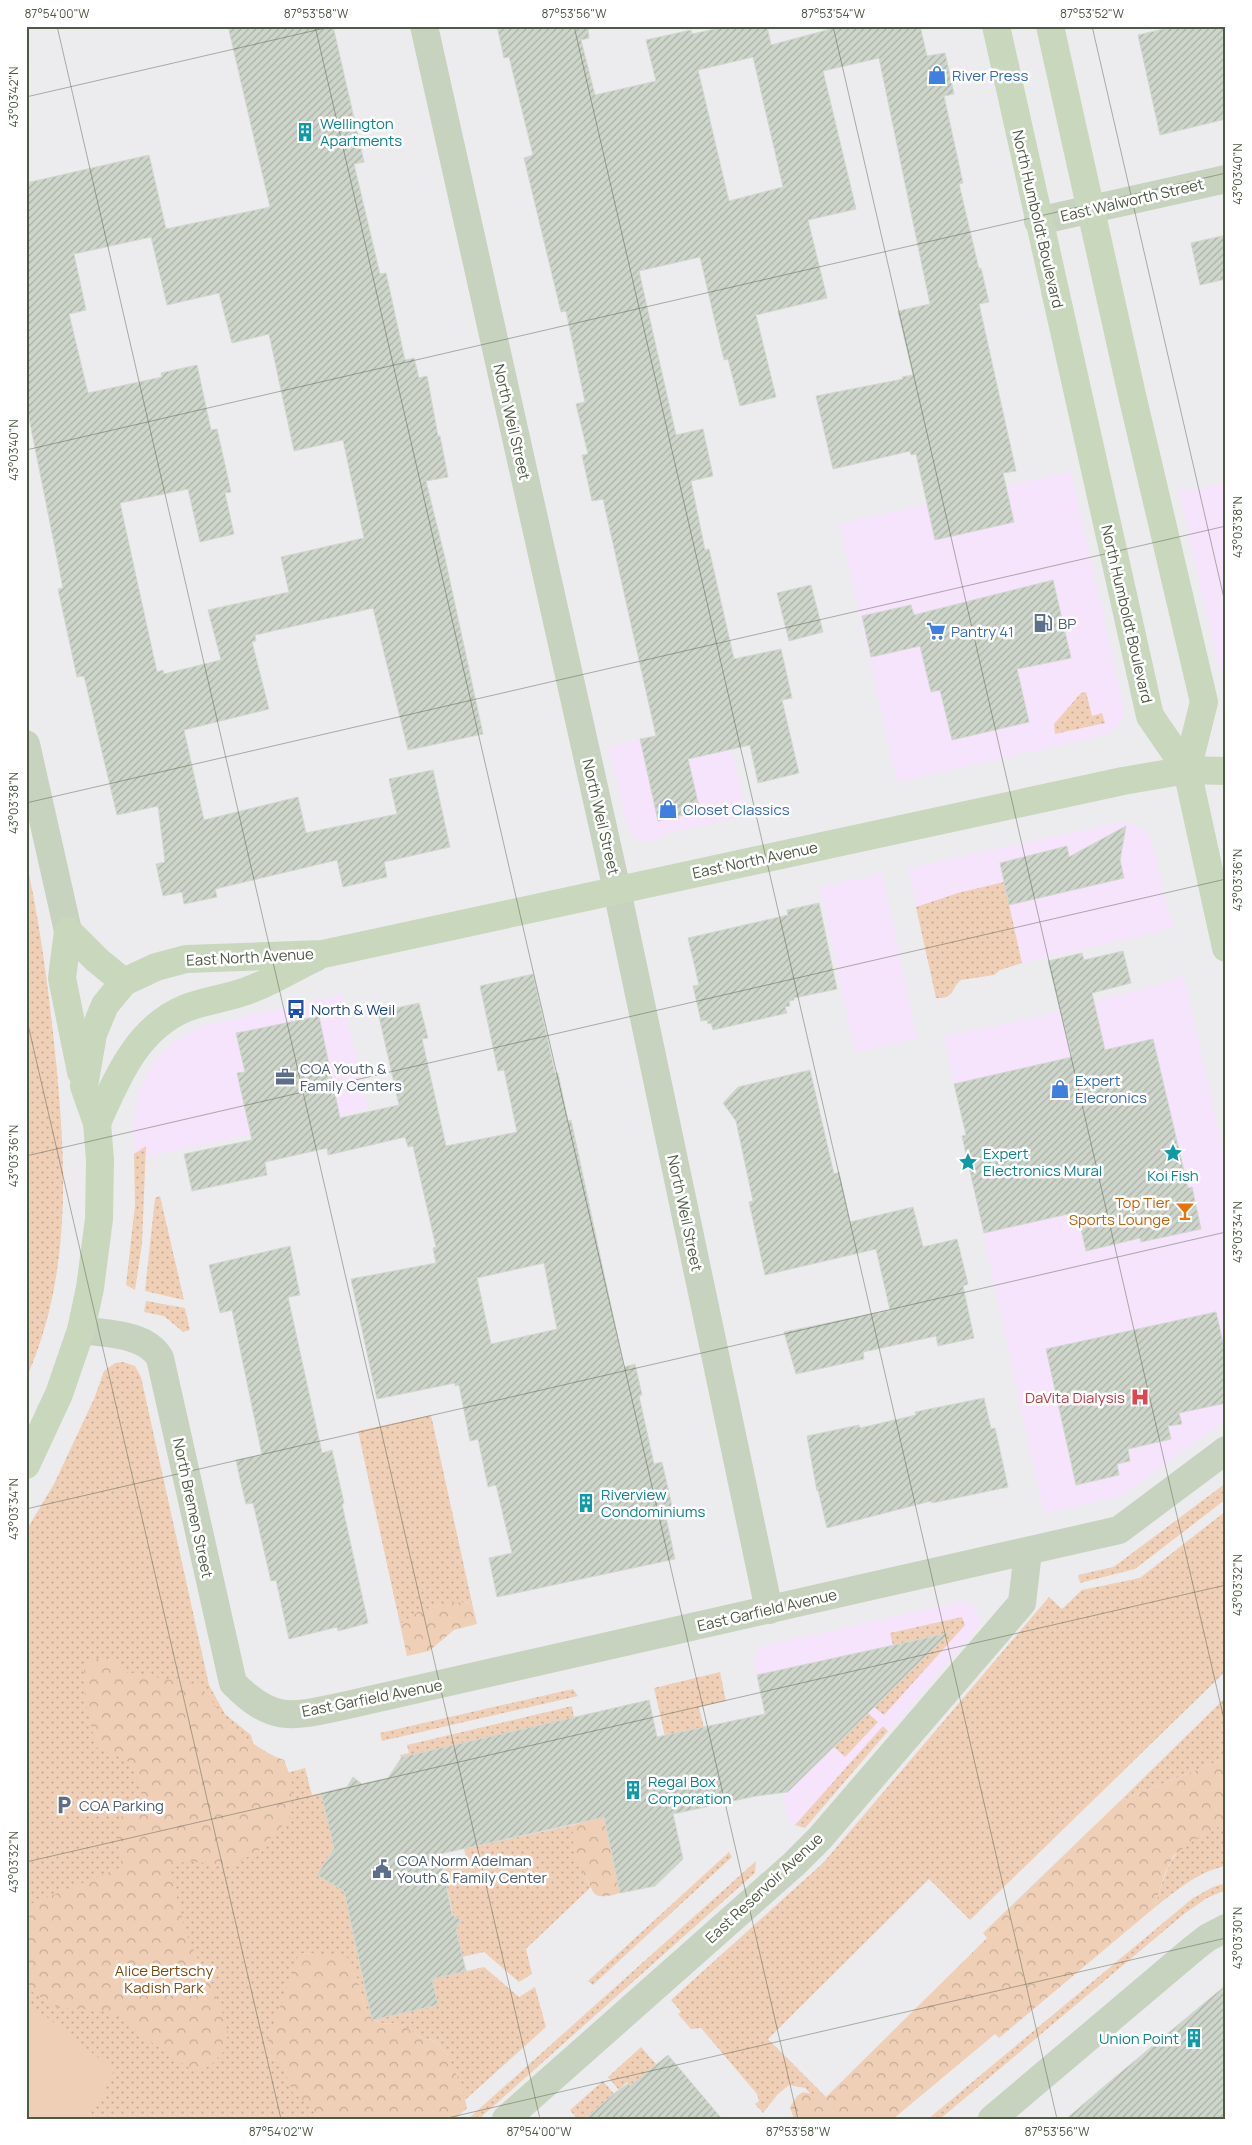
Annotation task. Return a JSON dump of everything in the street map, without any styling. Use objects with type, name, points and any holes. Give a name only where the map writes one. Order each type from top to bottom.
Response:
[{"type":"main road","name":"North Humboldt Boulevard","points":[[996,26],[1150,716],[1187,770]]},
{"type":"main road","points":[[1050,26],[1132,395],[1204,702],[1187,770],[1226,948]]},
{"type":"main road","name":"East North Avenue","points":[[1187,770],[1226,750]]},
{"type":"main road","name":"East North Avenue","points":[[26,1465],[59,1394],[81,1330],[90,1288],[99,1219],[100,1160],[97,1123],[84,1086],[93,1034],[105,1005],[124,982],[156,967],[186,958],[323,954],[1050,796],[1187,770],[1226,771]]},
{"type":"main road","points":[[68,930],[97,960],[124,982]]},
{"type":"main road","points":[[68,930],[62,978],[84,1086]]},
{"type":"main road","name":"East North Avenue","points":[[97,1123],[128,1059],[147,1035],[160,1024],[185,1009],[249,990],[323,954]]},
{"type":"street","name":"North Weil Street","points":[[424,26],[617,890],[769,1610]]},
{"type":"street","name":"East Walworth Street","points":[[1038,221],[1226,179]]},
{"type":"street","points":[[26,744],[68,930]]},
{"type":"street","name":"North Bremen Street","points":[[81,1330],[142,1340],[153,1347],[160,1358],[233,1683],[251,1701],[268,1711],[285,1714]]},
{"type":"street","name":"East Garfield Avenue","points":[[285,1714],[314,1712],[343,1706],[1119,1530],[1226,1450]]},
{"type":"street","name":"East Reservoir Avenue","points":[[506,2119],[794,1864],[820,1838],[1022,1603],[1028,1552]]},
{"type":"street","points":[[992,2119],[1193,1949],[1207,1938],[1226,1928]]},
{"type":"shaded area","points":[[1071,471],[1123,703],[1123,718],[1119,725],[1105,735],[897,782],[839,524]]},
{"type":"shaded area","points":[[1226,483],[1226,683],[1217,661],[1178,487],[1191,491]]},
{"type":"shaded area","points":[[725,720],[746,815],[662,835],[662,838],[650,841],[639,840],[634,837],[625,818],[608,747]]},
{"type":"shaded area","points":[[1122,822],[1130,823],[1144,830],[1150,836],[1173,928],[933,984],[908,868]]},
{"type":"shaded area","points":[[882,873],[917,1039],[855,1052],[820,888]]},
{"type":"shaded area","points":[[1183,973],[1226,1163],[1226,1420],[1121,1496],[1044,1514],[962,1136],[966,1135],[944,1036],[1048,1015],[1057,1010],[1169,982]]},
{"type":"shaded area","points":[[342,994],[368,1109],[135,1159],[133,1124],[137,1096],[151,1066],[170,1045],[199,1027]]},
{"type":"shaded area","points":[[959,1602],[971,1604],[976,1608],[980,1623],[975,1631],[805,1828],[795,1825],[788,1819],[754,1663],[759,1647]]},
{"type":"green space","points":[[1086,692],[1092,716],[1102,713],[1105,723],[1055,734],[1054,724],[1081,693]]},
{"type":"green space","points":[[26,860],[39,931],[52,1027],[59,1093],[63,1176],[59,1258],[52,1299],[41,1339],[26,1379]]},
{"type":"green space","points":[[1004,882],[1022,963],[1000,970],[994,975],[961,980],[952,993],[946,997],[936,998],[916,907],[958,893]]},
{"type":"green space","points":[[146,1146],[142,1244],[135,1290],[126,1285],[135,1205],[134,1154]]},
{"type":"green space","points":[[160,1196],[184,1300],[145,1291],[155,1198]]},
{"type":"green space","points":[[146,1301],[185,1308],[190,1330],[183,1332],[164,1316],[144,1312]]},
{"type":"green space","name":"Alice Bertschy Kadish Park","points":[[123,1362],[135,1366],[141,1377],[209,1685],[225,1714],[251,1735],[259,1769],[286,1773],[305,1768],[312,1795],[321,1793],[334,1848],[317,1875],[344,1891],[371,2017],[366,2011],[357,1978],[320,1954],[299,1953],[346,2119],[26,2119],[26,1531],[54,1484],[94,1399],[104,1371],[115,1363]]},
{"type":"green space","points":[[431,1415],[472,1603],[453,1603],[434,1607],[400,1624],[358,1431]]},
{"type":"green space","points":[[1226,1483],[1226,1499],[1135,1569],[1080,1583],[1078,1575],[1113,1567]]},
{"type":"green space","points":[[1226,1511],[1226,1671],[970,1920],[929,1879],[768,2039],[826,2097],[812,2095],[805,2088],[789,2085],[777,2095],[763,2113],[755,2104],[759,2101],[757,2094],[701,2028],[691,2029],[678,2014],[681,2012],[671,2000],[823,1863],[1049,1597],[1062,1609],[1082,1590],[1140,1578]]},
{"type":"green space","points":[[452,1602],[472,1603],[477,1624],[454,1630],[429,1651],[407,1656],[400,1624],[418,1612]]},
{"type":"green space","points":[[962,1617],[965,1625],[884,1715],[874,1707],[928,1654],[925,1638],[893,1645],[890,1633]]},
{"type":"green space","points":[[102,1657],[117,1663],[127,1672],[200,1685],[226,1719],[247,1739],[271,1755],[284,1760],[292,1781],[290,1818],[257,1852],[234,1864],[221,1865],[189,1861],[169,1865],[186,1934],[221,2008],[228,2033],[225,2050],[210,2066],[194,2071],[148,2040],[126,2019],[102,2010],[58,2008],[26,1988],[26,1906],[119,1868],[122,1858],[118,1834],[122,1814],[134,1807],[142,1796],[133,1766],[125,1759],[96,1747],[85,1699],[84,1665]]},
{"type":"green space","points":[[720,1672],[726,1701],[699,1707],[704,1728],[666,1741],[654,1688]]},
{"type":"green space","points":[[573,1689],[578,1696],[382,1741],[380,1733]]},
{"type":"green space","points":[[1226,1697],[1226,1758],[1120,1801]]},
{"type":"green space","points":[[572,1706],[574,1718],[415,1754],[405,1774],[400,1755],[409,1753],[407,1745]]},
{"type":"green space","points":[[868,1713],[878,1722],[845,1757],[834,1747]]},
{"type":"green space","points":[[883,1726],[888,1731],[805,1828],[795,1825]]},
{"type":"green space","points":[[585,1730],[620,1893],[608,1896],[599,1896],[593,1892],[578,1864],[573,1842],[573,1825],[587,1821],[568,1734]]},
{"type":"green space","points":[[1226,1758],[1226,1823],[1200,1836],[1174,1855],[1165,1873],[1154,1908],[999,2038],[995,2034],[893,2119],[794,2119],[790,2107],[797,2096],[803,2092],[826,2097],[987,1938],[983,1933],[1120,1801]]},
{"type":"green space","points":[[1226,1823],[1226,1866],[1197,1877],[1179,1888],[1154,1908],[1162,1882],[1178,1851],[1197,1837]]},
{"type":"green space","points":[[573,1825],[577,1858],[591,1887],[526,1949],[532,1974],[519,1982],[484,1952],[462,1957],[456,1930],[461,1920],[453,1915],[442,1863],[466,1858],[464,1849]]},
{"type":"green space","points":[[729,1852],[732,1857],[593,1985],[588,1981]]},
{"type":"green space","points":[[756,1861],[755,1873],[479,2119],[468,2119]]},
{"type":"green space","points":[[1226,1883],[1226,1890],[1207,1898],[1184,1914],[940,2119],[928,2119],[1193,1898],[1213,1887]]},
{"type":"green space","points":[[299,1953],[341,1954],[348,1958],[357,1978],[366,2011],[379,2023],[401,2024],[420,2037],[435,2041],[447,2054],[462,2087],[467,2108],[455,2119],[319,2119],[307,2103],[293,2093],[281,2062],[266,2047]]},
{"type":"green space","points":[[484,1967],[519,1997],[535,1987],[546,2027],[465,2100],[447,2054],[435,2041],[420,2037],[401,2024],[379,2023],[375,2019],[438,2005],[432,1979]]},
{"type":"green space","points":[[26,2001],[114,2070],[102,2097],[87,2119],[26,2119]]},
{"type":"green space","points":[[641,2047],[656,2064],[630,2086],[627,2082],[619,2090],[608,2077]]},
{"type":"green space","points":[[603,2081],[614,2094],[592,2113],[577,2119],[570,2110]]},
{"type":"building","points":[[228,26],[333,26],[364,162],[354,164],[380,274],[386,273],[405,360],[414,358],[419,378],[427,376],[438,436],[440,436],[448,477],[426,481],[445,558],[483,734],[408,750],[373,608],[255,635],[256,641],[252,642],[269,709],[184,730],[204,820],[298,797],[306,833],[397,814],[389,779],[433,770],[450,847],[384,862],[387,877],[343,887],[337,860],[215,889],[217,897],[184,904],[182,892],[163,896],[156,864],[165,862],[158,806],[117,815],[84,676],[77,677],[58,589],[63,588],[26,403],[26,183],[149,155],[166,229],[270,207]],"holes":[[[151,237],[167,305],[219,293],[232,343],[269,334],[294,451],[343,440],[364,538],[281,557],[289,592],[208,610],[221,660],[164,674],[163,670],[157,672],[120,503],[188,489],[200,542],[234,534],[225,493],[231,492],[217,429],[211,430],[197,365],[161,373],[162,377],[88,393],[69,314],[86,310],[74,254]]]},
{"type":"building","points":[[497,26],[588,26],[589,38],[581,40],[595,95],[656,81],[646,40],[691,30],[692,34],[730,26],[767,26],[771,45],[842,26],[920,26],[927,56],[945,53],[954,94],[944,96],[963,183],[959,184],[979,269],[981,268],[989,302],[979,304],[1016,471],[1003,473],[1014,522],[935,540],[916,454],[911,455],[910,451],[833,469],[816,396],[903,379],[902,377],[913,375],[898,311],[930,304],[879,58],[823,71],[856,209],[808,220],[827,298],[756,315],[776,397],[740,406],[728,359],[724,360],[700,257],[639,271],[676,435],[703,429],[713,476],[691,481],[705,550],[709,549],[734,659],[781,649],[792,698],[782,700],[799,773],[758,783],[750,745],[688,759],[700,811],[658,821],[640,739],[656,736],[603,499],[592,501],[582,455],[588,454],[576,404],[585,402],[566,311],[561,312],[524,158],[533,155],[509,57],[504,58]],"holes":[[[753,57],[783,187],[729,201],[698,70]]]},
{"type":"building","points":[[1176,26],[1226,26],[1226,119],[1160,135],[1138,35]]},
{"type":"building","points":[[1226,235],[1226,279],[1200,285],[1191,243]]},
{"type":"building","points":[[1053,580],[1071,658],[1017,669],[1029,722],[952,740],[940,690],[931,692],[920,646],[871,657],[862,616],[911,605],[914,615]]},
{"type":"building","points":[[811,585],[823,632],[789,641],[777,593]]},
{"type":"building","points":[[1126,826],[1120,860],[1124,878],[1009,905],[1000,863],[1067,846],[1069,857]]},
{"type":"building","points":[[819,903],[837,989],[794,998],[794,1000],[789,1001],[790,1006],[785,1007],[787,1013],[713,1030],[711,1023],[708,1024],[707,1020],[701,1021],[693,986],[699,985],[688,938],[788,915],[787,910]]},
{"type":"building","points":[[1123,951],[1131,983],[1092,993],[1105,1050],[1153,1039],[1188,1188],[1192,1187],[1201,1229],[1141,1242],[1140,1238],[1086,1251],[1077,1212],[984,1233],[962,1136],[966,1135],[954,1084],[1072,1057],[1048,961],[1082,953],[1084,960]]},
{"type":"building","points":[[533,974],[555,1073],[558,1073],[568,1121],[571,1120],[624,1367],[635,1364],[642,1395],[639,1396],[654,1464],[662,1462],[672,1506],[664,1508],[675,1559],[497,1597],[489,1558],[512,1553],[496,1485],[488,1487],[478,1439],[470,1441],[459,1385],[455,1386],[455,1383],[377,1399],[351,1279],[436,1263],[433,1248],[436,1247],[413,1146],[408,1147],[405,1137],[328,1155],[327,1148],[265,1162],[267,1175],[192,1191],[184,1154],[252,1140],[237,1073],[245,1072],[236,1033],[319,1016],[340,1118],[399,1105],[378,1012],[419,1003],[428,1038],[422,1039],[446,1146],[517,1132],[504,1070],[498,1071],[480,986]],"holes":[[[544,1263],[557,1329],[491,1344],[477,1278]]]},
{"type":"building","points":[[810,1070],[834,1174],[839,1172],[850,1222],[913,1207],[923,1247],[957,1239],[968,1284],[963,1286],[974,1338],[938,1346],[936,1336],[863,1352],[864,1359],[796,1374],[784,1332],[890,1310],[876,1249],[765,1275],[749,1202],[753,1201],[736,1121],[723,1103],[738,1087]]},
{"type":"building","points":[[290,1246],[300,1295],[288,1297],[322,1453],[332,1450],[368,1623],[338,1631],[337,1627],[289,1639],[276,1580],[271,1581],[253,1503],[246,1504],[240,1479],[236,1460],[262,1455],[232,1310],[220,1313],[209,1265]]},
{"type":"building","name":"DaVita Dialysis","points":[[1216,1312],[1226,1356],[1226,1403],[1179,1413],[1182,1424],[1168,1426],[1171,1439],[1128,1449],[1130,1461],[1117,1464],[1119,1475],[1076,1485],[1046,1349]]},
{"type":"building","points":[[984,1398],[991,1429],[995,1428],[1008,1487],[932,1503],[931,1501],[827,1528],[817,1491],[807,1436],[859,1425],[860,1428],[916,1415],[915,1412]]},
{"type":"building","points":[[949,1633],[788,1792],[756,1796],[673,1814],[683,1859],[655,1886],[620,1893],[604,1817],[440,1854],[452,1915],[461,1920],[456,1930],[466,1971],[432,1979],[438,2005],[372,2020],[344,1891],[317,1875],[334,1848],[321,1793],[347,1787],[353,1777],[362,1784],[388,1778],[402,1757],[649,1700],[657,1737],[765,1714],[757,1675]]},
{"type":"building","name":"Union Point","points":[[1226,1985],[1226,2119],[1066,2119],[1114,2078]]},
{"type":"building","points":[[668,2055],[722,2119],[585,2119],[616,2092],[629,2083],[630,2086]]},
{"type":"place","name":"River Press","points":[[937,75]]},
{"type":"place","name":"Wellington Apartments","points":[[305,132]]},
{"type":"place","name":"BP","points":[[1043,623]]},
{"type":"place","name":"Pantry 41","points":[[936,631]]},
{"type":"place","name":"Closet Classics","points":[[668,809]]},
{"type":"place","name":"North & Weil","points":[[296,1009]]},
{"type":"place","name":"COA Youth & Family Centers","points":[[285,1077]]},
{"type":"place","name":"Expert Elecronics","points":[[1060,1089]]},
{"type":"place","name":"Koi Fish","points":[[1173,1153]]},
{"type":"place","name":"Expert Electronics Mural","points":[[968,1162]]},
{"type":"place","name":"Top Tier Sports Lounge","points":[[1185,1211]]},
{"type":"place","name":"DaVita Dialysis","points":[[1140,1397]]},
{"type":"place","name":"Riverview Condominiums","points":[[586,1503]]},
{"type":"place","name":"Regal Box Corporation","points":[[633,1790]]},
{"type":"place","name":"COA Parking","points":[[64,1805]]},
{"type":"place","name":"COA Norm Adelman Youth & Family Center","points":[[382,1869]]},
{"type":"place","name":"Union Point","points":[[1194,2038]]}]
